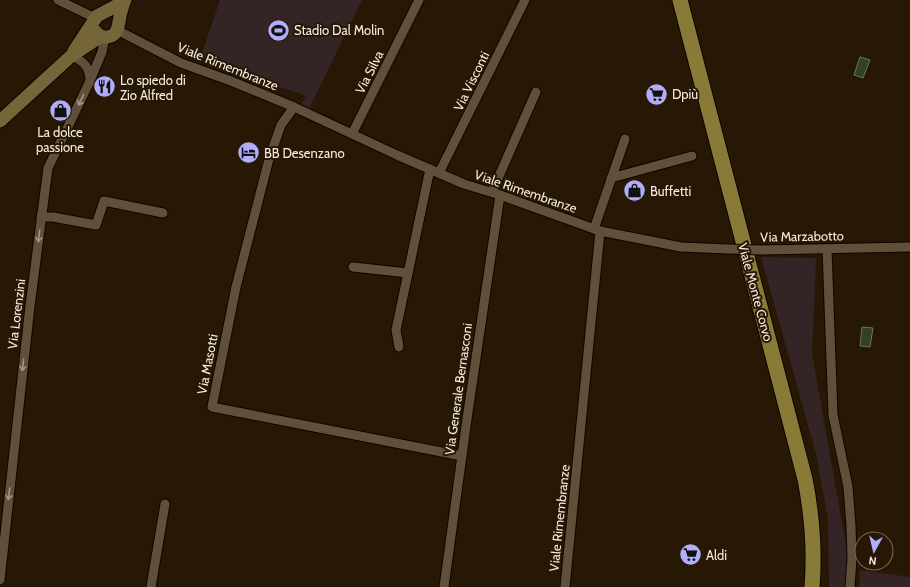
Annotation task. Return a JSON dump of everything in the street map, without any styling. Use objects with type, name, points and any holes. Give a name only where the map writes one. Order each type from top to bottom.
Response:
[{"type":"main road","name":"Viale Monte Corvo","points":[[680,0],[805,479],[811,510],[814,564],[812,587]]},
{"type":"street","points":[[58,0],[97,18],[113,14],[116,17],[118,27]]},
{"type":"street","points":[[71,56],[97,18],[124,0]]},
{"type":"street","points":[[0,121],[71,56],[103,37],[112,36],[118,27],[124,0]]},
{"type":"street","name":"Via Silva","points":[[352,134],[419,0]]},
{"type":"street","name":"Via Visconti","points":[[439,173],[525,0]]},
{"type":"street","points":[[97,18],[95,31],[103,37]]},
{"type":"street","name":"Viale Rimembranze","points":[[118,27],[181,63],[231,80],[464,184],[597,230],[565,587]]},
{"type":"street","name":"Via Lorenzini","points":[[0,580],[1,556],[30,306],[48,168],[89,84],[102,52],[103,37]]},
{"type":"street","points":[[71,56],[85,62],[88,70],[89,84]]},
{"type":"street","name":"Via Generale Bernasconi","points":[[444,587],[496,194],[536,92]]},
{"type":"street","name":"Via Masotti","points":[[294,107],[281,125],[267,166],[236,287],[212,407],[462,456]]},
{"type":"street","points":[[597,230],[624,139]]},
{"type":"street","points":[[612,178],[692,156]]},
{"type":"street","points":[[399,348],[396,330],[430,169]]},
{"type":"street","points":[[41,217],[53,216],[96,225],[104,201],[163,213]]},
{"type":"street","name":"Via Marzabotto","points":[[597,230],[681,247],[762,250],[910,247]]},
{"type":"street","points":[[827,248],[834,415],[848,487],[851,526],[852,558],[850,587]]},
{"type":"street","points":[[354,267],[408,273]]},
{"type":"street","points":[[151,587],[165,504]]},
{"type":"shaded area","name":"Stadio Dal Molin","points":[[220,0],[362,0],[308,111],[300,107],[306,96],[200,59]]},
{"type":"shaded area","points":[[860,57],[870,60],[863,78],[854,75]]},
{"type":"shaded area","points":[[761,257],[816,258],[812,353],[847,551],[845,587],[829,587],[828,519],[816,454]]},
{"type":"shaded area","points":[[862,327],[873,328],[870,347],[860,346]]},
{"type":"shaded area","points":[[860,571],[910,577],[910,587],[859,587]]},
{"type":"place","name":"Stadio Dal Molin","points":[[279,30]]},
{"type":"place","name":"Lo spiedo di Zio Alfred","points":[[104,87]]},
{"type":"place","name":"Dpiù","points":[[656,94]]},
{"type":"place","name":"La dolce passione","points":[[60,110]]},
{"type":"place","name":"BB Desenzano","points":[[248,153]]},
{"type":"place","name":"Buffetti","points":[[635,191]]},
{"type":"place","name":"Aldi","points":[[690,555]]}]
